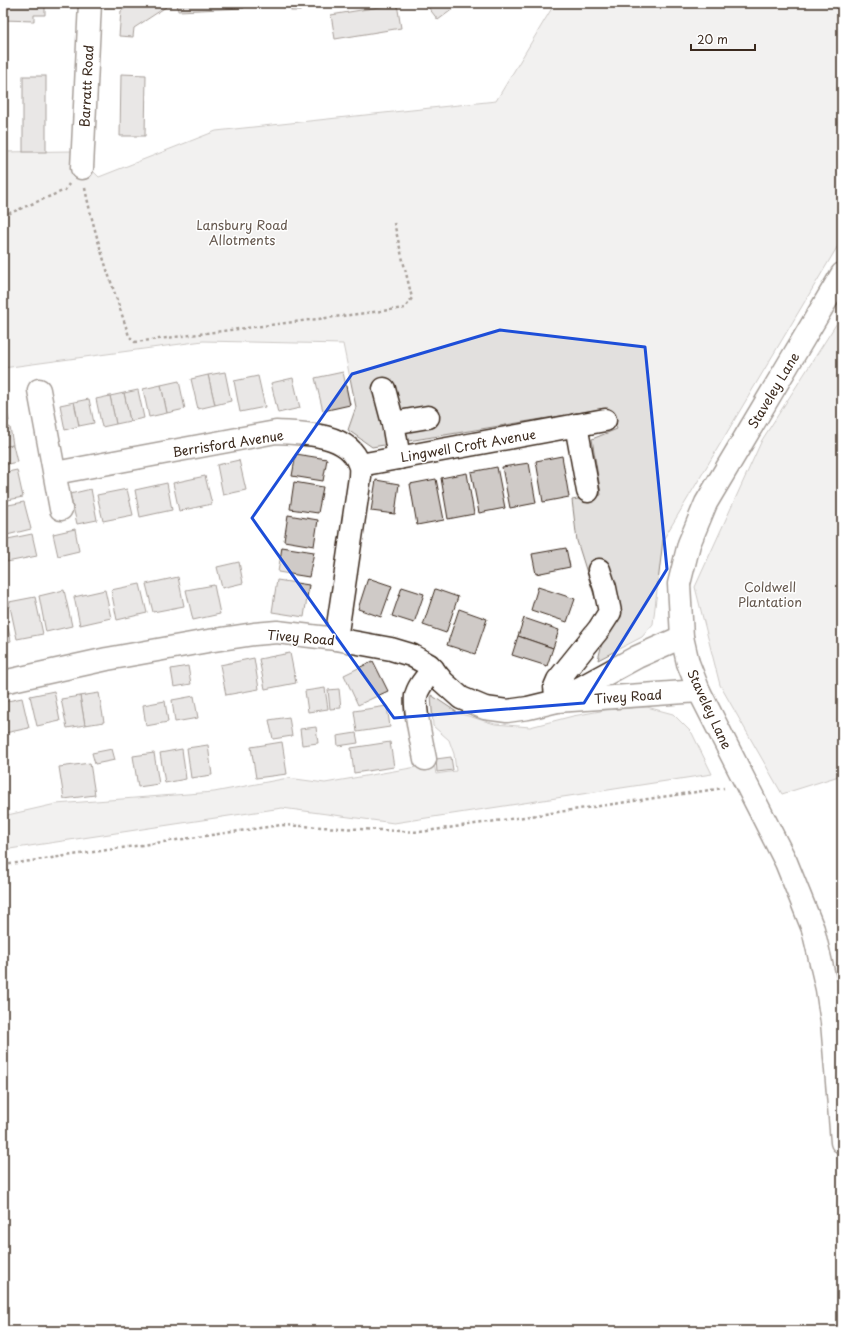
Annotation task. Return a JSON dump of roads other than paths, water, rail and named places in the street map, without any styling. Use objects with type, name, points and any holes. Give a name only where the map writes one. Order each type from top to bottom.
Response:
[{"type":"street","name":"Barratt Road","points":[[82,168],[90,3]]},
{"type":"street","name":"Staveley Lane","points":[[842,274],[706,503],[688,544],[679,584],[682,637],[688,663],[699,691],[786,862],[813,929],[827,989],[837,1022],[842,1142]]},
{"type":"street","points":[[384,389],[393,423],[399,458]]},
{"type":"street","points":[[39,390],[61,509]]},
{"type":"street","points":[[393,423],[428,417]]},
{"type":"street","name":"Lingwell Croft Avenue","points":[[360,465],[605,420]]},
{"type":"street","points":[[576,425],[588,490]]},
{"type":"street","name":"Berrisford Avenue","points":[[55,473],[276,432],[329,437],[346,447],[355,455],[360,465]]},
{"type":"street","points":[[336,639],[360,477],[360,465]]},
{"type":"street","points":[[557,701],[555,687],[558,680],[599,629],[610,612],[605,588],[599,570]]},
{"type":"street","name":"Tivey Road","points":[[3,682],[106,659],[254,634],[277,632],[336,639],[391,649],[411,655],[429,665],[443,682],[461,698],[485,708],[507,711],[557,701],[699,691]]},
{"type":"street","name":"Tivey Road","points":[[557,701],[637,657],[682,637]]},
{"type":"street","points":[[425,759],[416,707],[416,696],[421,685],[433,669]]},
{"type":"park label","name":"Lansbury Road Allotments","points":[[242,232]]},
{"type":"park label","name":"Coldwell Plantation","points":[[770,594]]}]
